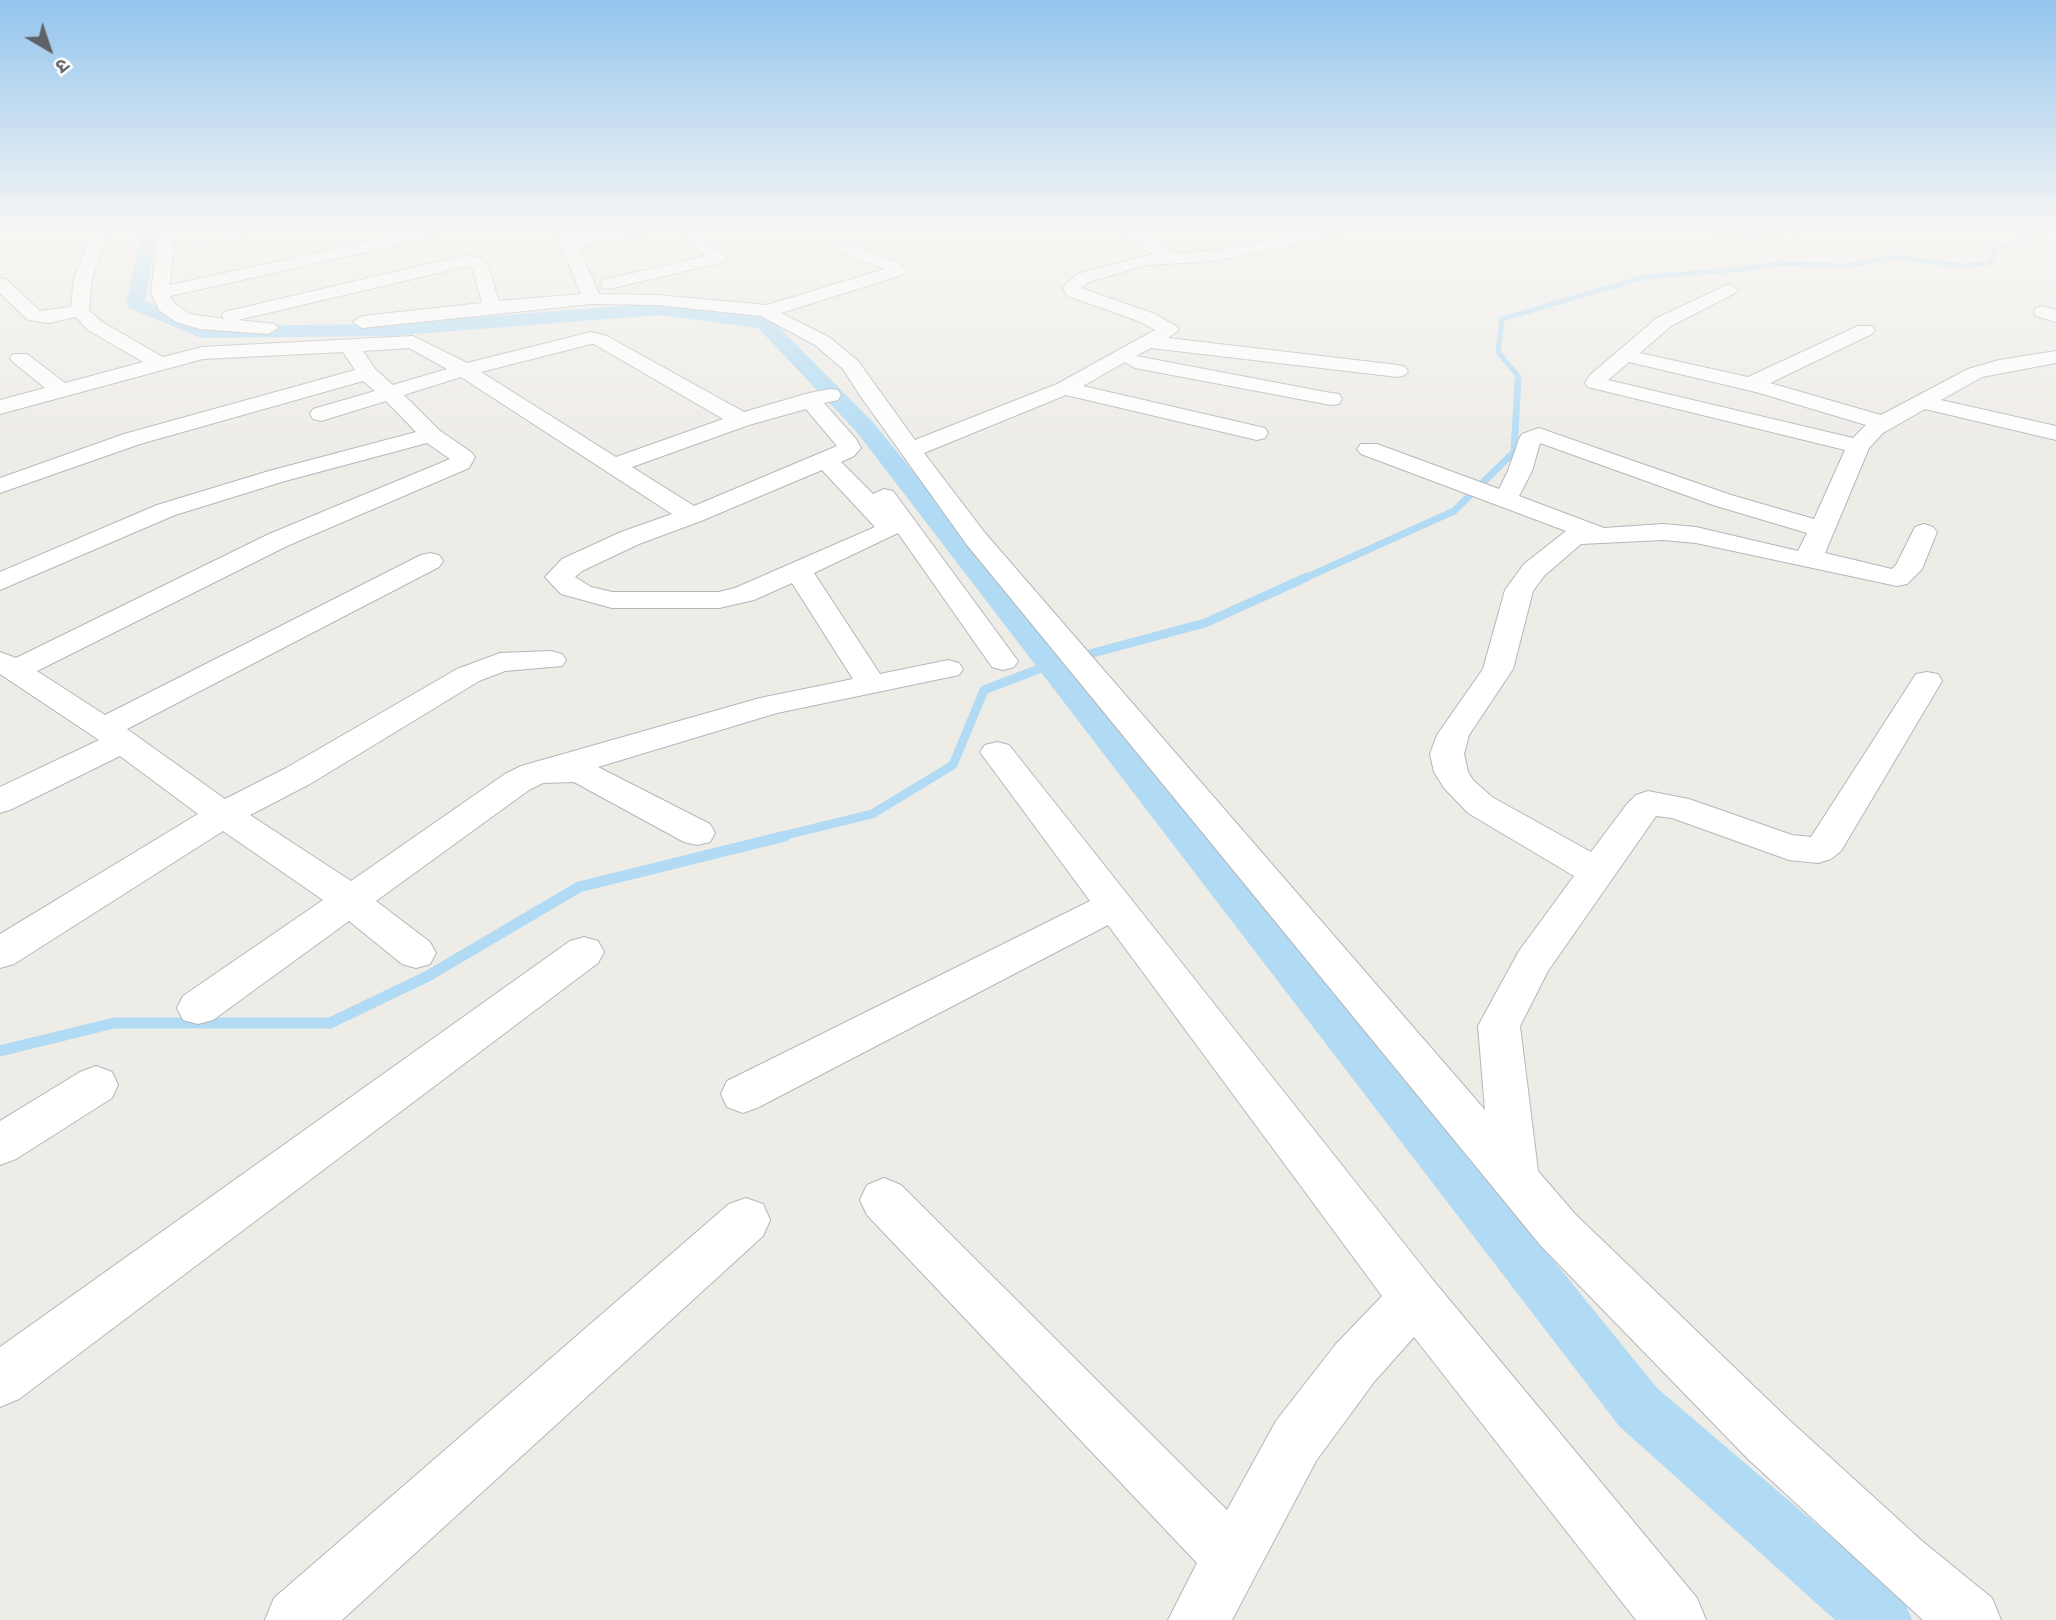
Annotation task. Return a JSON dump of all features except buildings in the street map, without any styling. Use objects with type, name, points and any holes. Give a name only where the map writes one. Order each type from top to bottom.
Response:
[{"type":"street","points":[[24,306],[35,316],[49,317],[80,311]]},
{"type":"street","points":[[80,306],[80,311]]},
{"type":"street","points":[[166,306],[183,318],[200,323],[291,328]]},
{"type":"street","points":[[200,323],[274,306]]},
{"type":"street","points":[[339,324],[503,306]]},
{"type":"street","points":[[714,306],[769,311],[786,306]]},
{"type":"street","points":[[910,450],[1064,388],[1169,330],[1148,318],[1111,306]]},
{"type":"street","points":[[1696,306],[1664,322],[1595,383],[1858,446]]},
{"type":"street","points":[[80,311],[95,326],[159,363]]},
{"type":"street","points":[[769,311],[771,316],[822,341],[842,356],[858,391],[910,450],[976,539],[1558,1230],[1768,1439],[1901,1562],[1970,1620]]},
{"type":"street","points":[[1751,384],[1865,330]]},
{"type":"street","points":[[321,414],[464,370],[591,338],[600,340],[741,420]]},
{"type":"street","points":[[0,407],[159,363],[218,350],[413,342],[464,370],[692,516]]},
{"type":"street","points":[[1149,342],[1398,371]]},
{"type":"street","points":[[7,665],[278,540],[461,463],[463,457],[431,435],[367,373],[349,345]]},
{"type":"street","points":[[1624,355],[1751,384],[1883,423]]},
{"type":"street","points":[[1809,557],[1858,446],[1883,423],[1962,379],[1987,369],[2056,357]]},
{"type":"street","points":[[20,358],[60,390]]},
{"type":"street","points":[[1119,358],[1331,400]]},
{"type":"street","points":[[0,486],[132,439],[367,373]]},
{"type":"street","points":[[1064,388],[1257,433]]},
{"type":"street","points":[[613,466],[741,420],[815,398],[858,391]]},
{"type":"street","points":[[815,398],[838,454],[887,523],[888,529],[744,594],[719,600],[612,600],[582,593],[571,588],[559,577],[572,565],[631,538],[692,516],[838,454]]},
{"type":"street","points":[[1921,402],[2056,433]]},
{"type":"street","points":[[0,582],[166,510],[277,476],[431,435]]},
{"type":"street","points":[[1499,498],[1520,471],[1530,439],[1539,435],[1722,500],[1821,529]]},
{"type":"street","points":[[1369,449],[1600,535]]},
{"type":"street","points":[[838,454],[1003,661]]},
{"type":"street","points":[[1597,872],[1480,804],[1461,788],[1451,772],[1447,754],[1453,735],[1498,669],[1519,590],[1534,570],[1574,537],[1680,533],[1795,560],[1809,557],[1897,578],[1908,569],[1924,532]]},
{"type":"street","points":[[0,801],[113,735],[430,561]]},
{"type":"street","points":[[797,570],[871,684]]},
{"type":"street","points":[[0,953],[224,814],[298,776],[468,675],[500,662],[551,660]]},
{"type":"street","points":[[7,665],[113,735],[351,902],[416,953]]},
{"type":"street","points":[[198,1008],[517,782],[720,718],[948,669]]},
{"type":"street","points":[[1515,1178],[1499,1026],[1533,962],[1648,803],[1678,807],[1789,847],[1818,850],[1828,842],[1927,681]]},
{"type":"street","points":[[997,752],[1415,1298],[1675,1620]]},
{"type":"street","points":[[552,770],[582,772],[697,833]]},
{"type":"street","points":[[743,1094],[1114,905]]},
{"type":"street","points":[[0,1380],[584,952]]},
{"type":"street","points":[[0,1145],[96,1085]]},
{"type":"street","points":[[884,1200],[1232,1557]]},
{"type":"street","points":[[296,1620],[747,1220]]},
{"type":"street","points":[[1199,1620],[1296,1441],[1355,1363],[1415,1298]]},
{"type":"waterway","points":[[139,306],[201,332],[391,330],[659,309],[764,323],[864,426],[1638,1407],[1881,1620]]},
{"type":"waterway","points":[[1518,380],[1518,376],[1498,352],[1502,319],[1548,306]]},
{"type":"waterway","points":[[1303,579],[1454,511],[1514,452],[1518,380]]},
{"type":"waterway","points":[[778,837],[872,814],[953,765],[984,690],[1052,664],[1205,623],[1307,577]]},
{"type":"waterway","points":[[0,1051],[114,1023],[330,1023],[428,976],[579,887],[785,836]]}]
